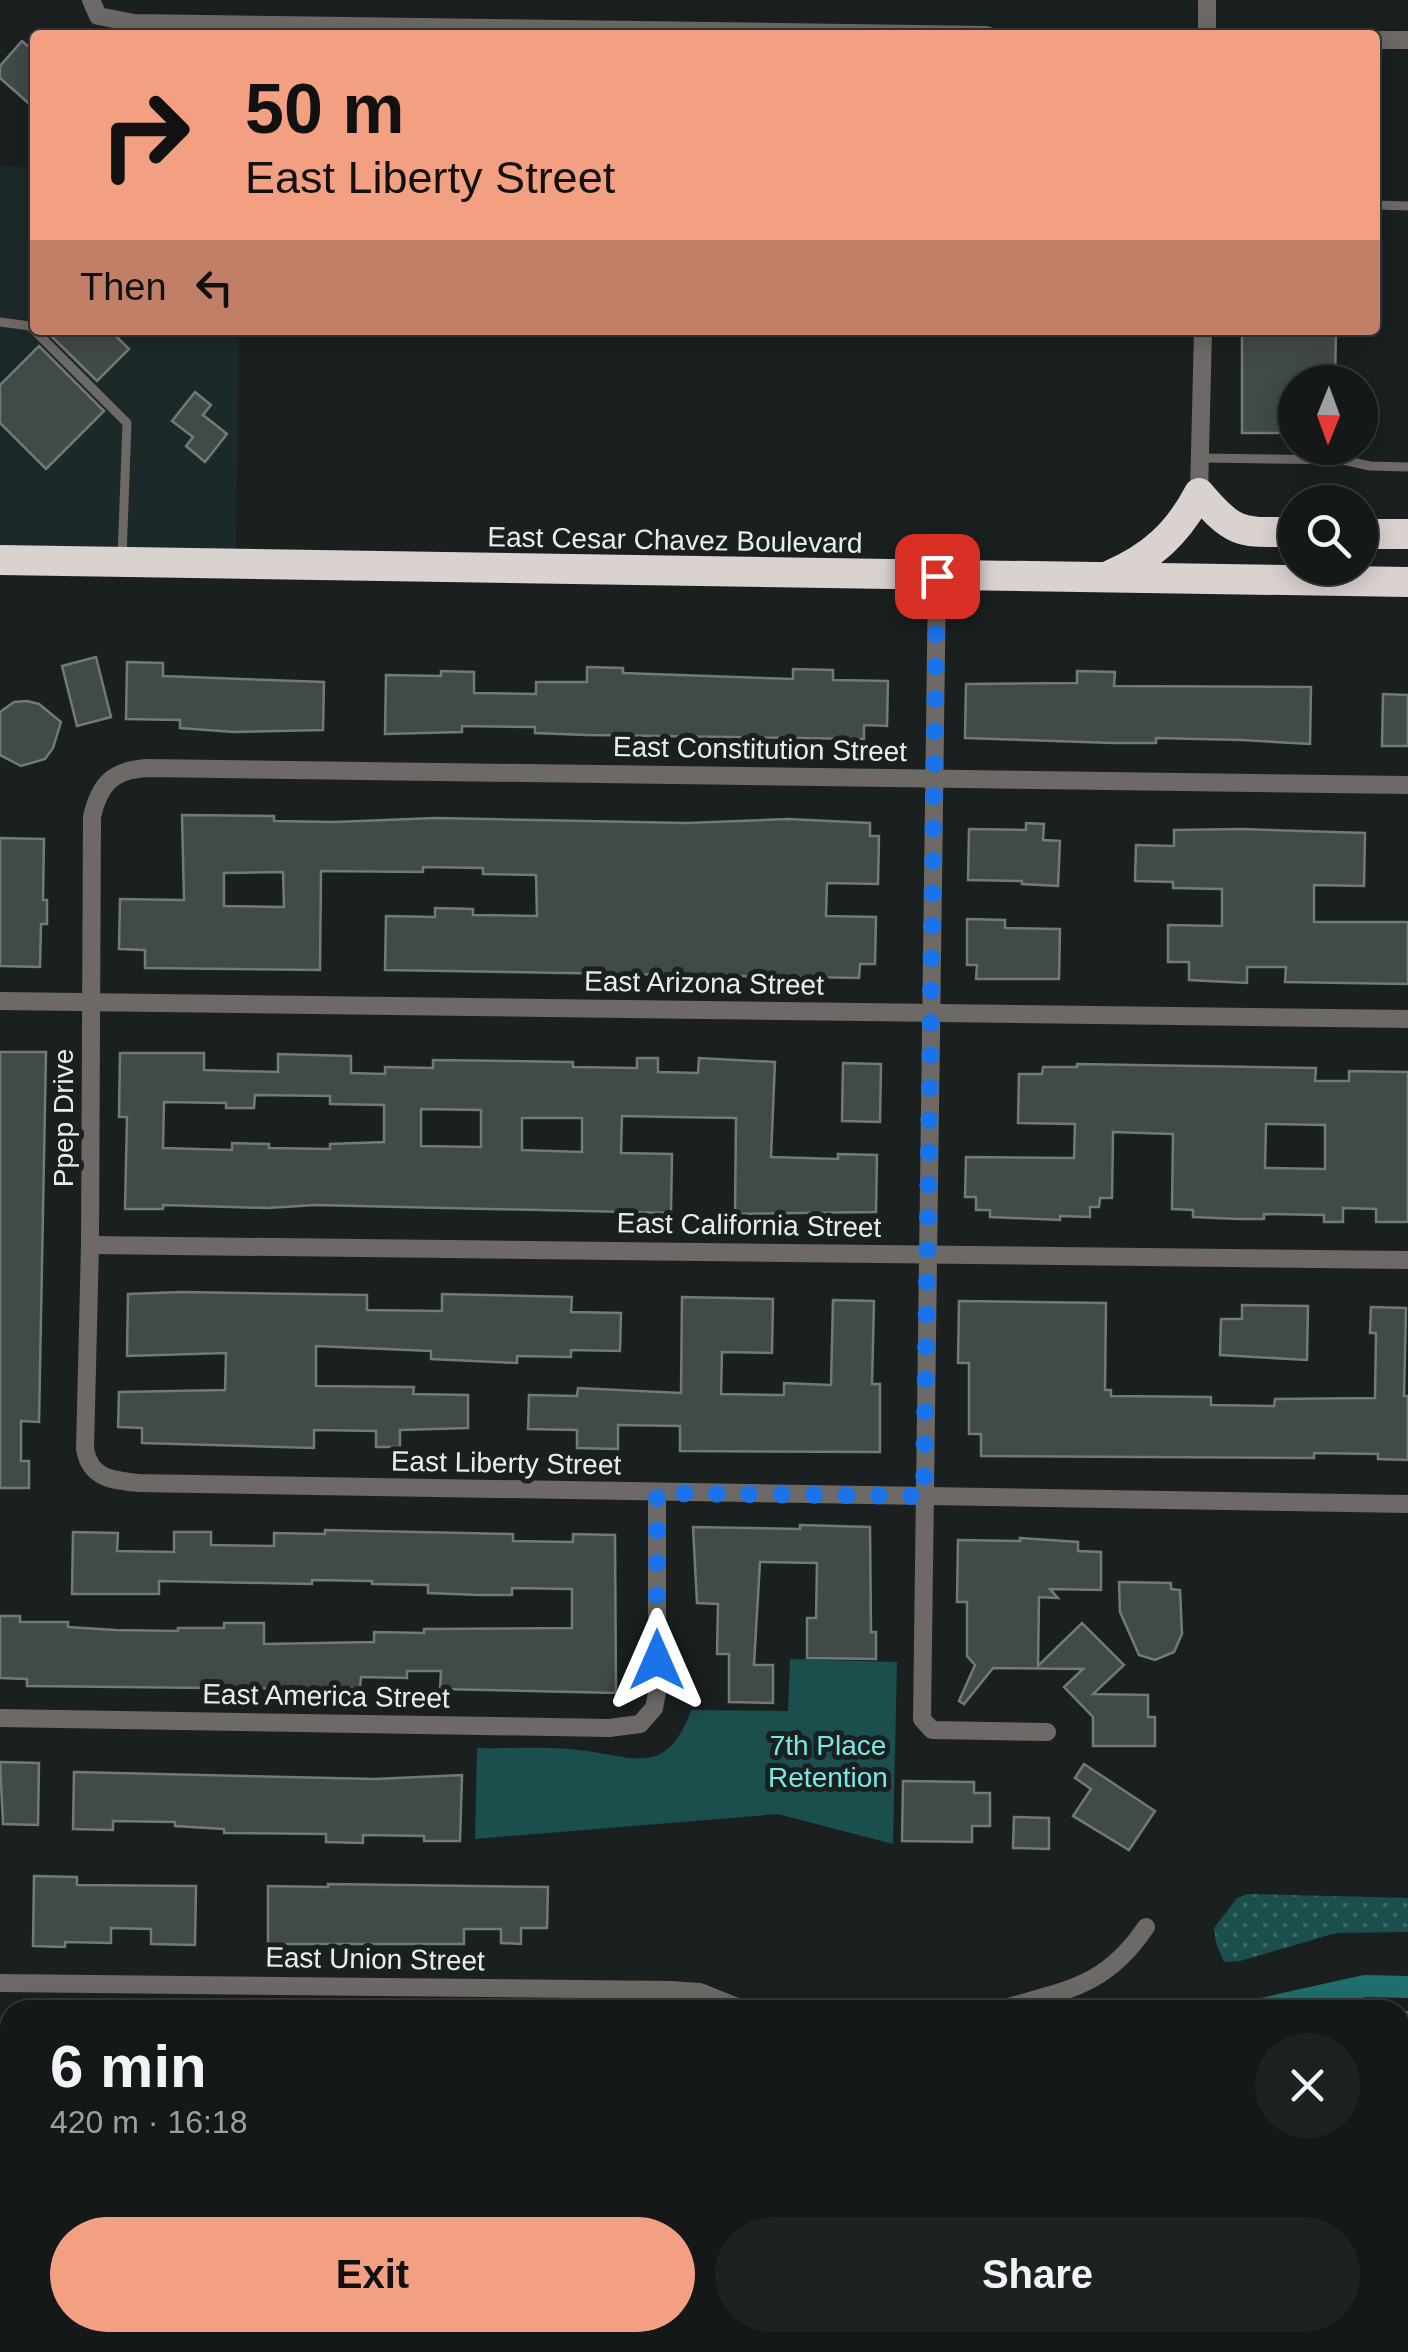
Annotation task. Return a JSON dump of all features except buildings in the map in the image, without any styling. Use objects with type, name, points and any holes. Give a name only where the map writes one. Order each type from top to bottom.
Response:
[{"type":"highway","points":[[1100,579],[1152,554],[1184,519],[1199,493],[1230,526],[1244,532],[1278,532]]},
{"type":"highway","points":[[1378,534],[1408,534]]},
{"type":"highway","name":"East Cesar Chavez Boulevard","points":[[0,560],[1408,582]]},
{"type":"street","points":[[1207,30],[1208,0]]},
{"type":"street","points":[[95,8],[134,23],[632,30]]},
{"type":"street","points":[[1380,40],[1408,40]]},
{"type":"street","points":[[1199,493],[1203,335]]},
{"type":"street","points":[[937,576],[924,1496],[925,1725],[932,1730],[1047,1732]]},
{"type":"street","name":"East Constitution Street","points":[[113,777],[147,768],[1408,785]]},
{"type":"street","name":"Ppep Drive","points":[[88,1465],[85,1449],[92,817],[97,794],[113,777]]},
{"type":"street","name":"East Arizona Street","points":[[0,1001],[1408,1019]]},
{"type":"street","name":"East California Street","points":[[90,1244],[1408,1260]]},
{"type":"street","name":"East Liberty Street","points":[[88,1465],[106,1480],[138,1483],[1408,1504]]},
{"type":"street","name":"East America Street","points":[[0,1718],[609,1728],[640,1724],[648,1718],[657,1694],[657,1493]]},
{"type":"street","points":[[1031,2000],[1091,1982],[1127,1956],[1146,1927]]},
{"type":"street","name":"East Union Street","points":[[0,1983],[671,1990],[700,1992],[720,2000]]},
{"type":"lane","points":[[1380,205],[1408,206]]},
{"type":"lane","points":[[0,322],[30,326]]},
{"type":"lane","points":[[39,335],[127,423],[122,563]]},
{"type":"lane","points":[[1201,458],[1343,460],[1370,466],[1408,467]]},
{"type":"shaded area","points":[[0,166],[30,167],[30,335],[239,335],[236,563],[0,560]]},
{"type":"green space","name":"7th Place Retention","points":[[790,1659],[897,1662],[893,1844],[778,1814],[475,1839],[477,1748],[566,1749],[631,1758],[658,1755],[681,1732],[691,1710],[788,1711]]},
{"type":"green space","points":[[1248,1894],[1408,1898],[1408,1932],[1336,1933],[1240,1961],[1224,1962],[1214,1928],[1237,1898]]},
{"type":"waterway","points":[[1302,2000],[1365,1986],[1408,1987]]},
{"type":"route","points":[[657,1660],[657,1493],[924,1496],[937,576]]}]
